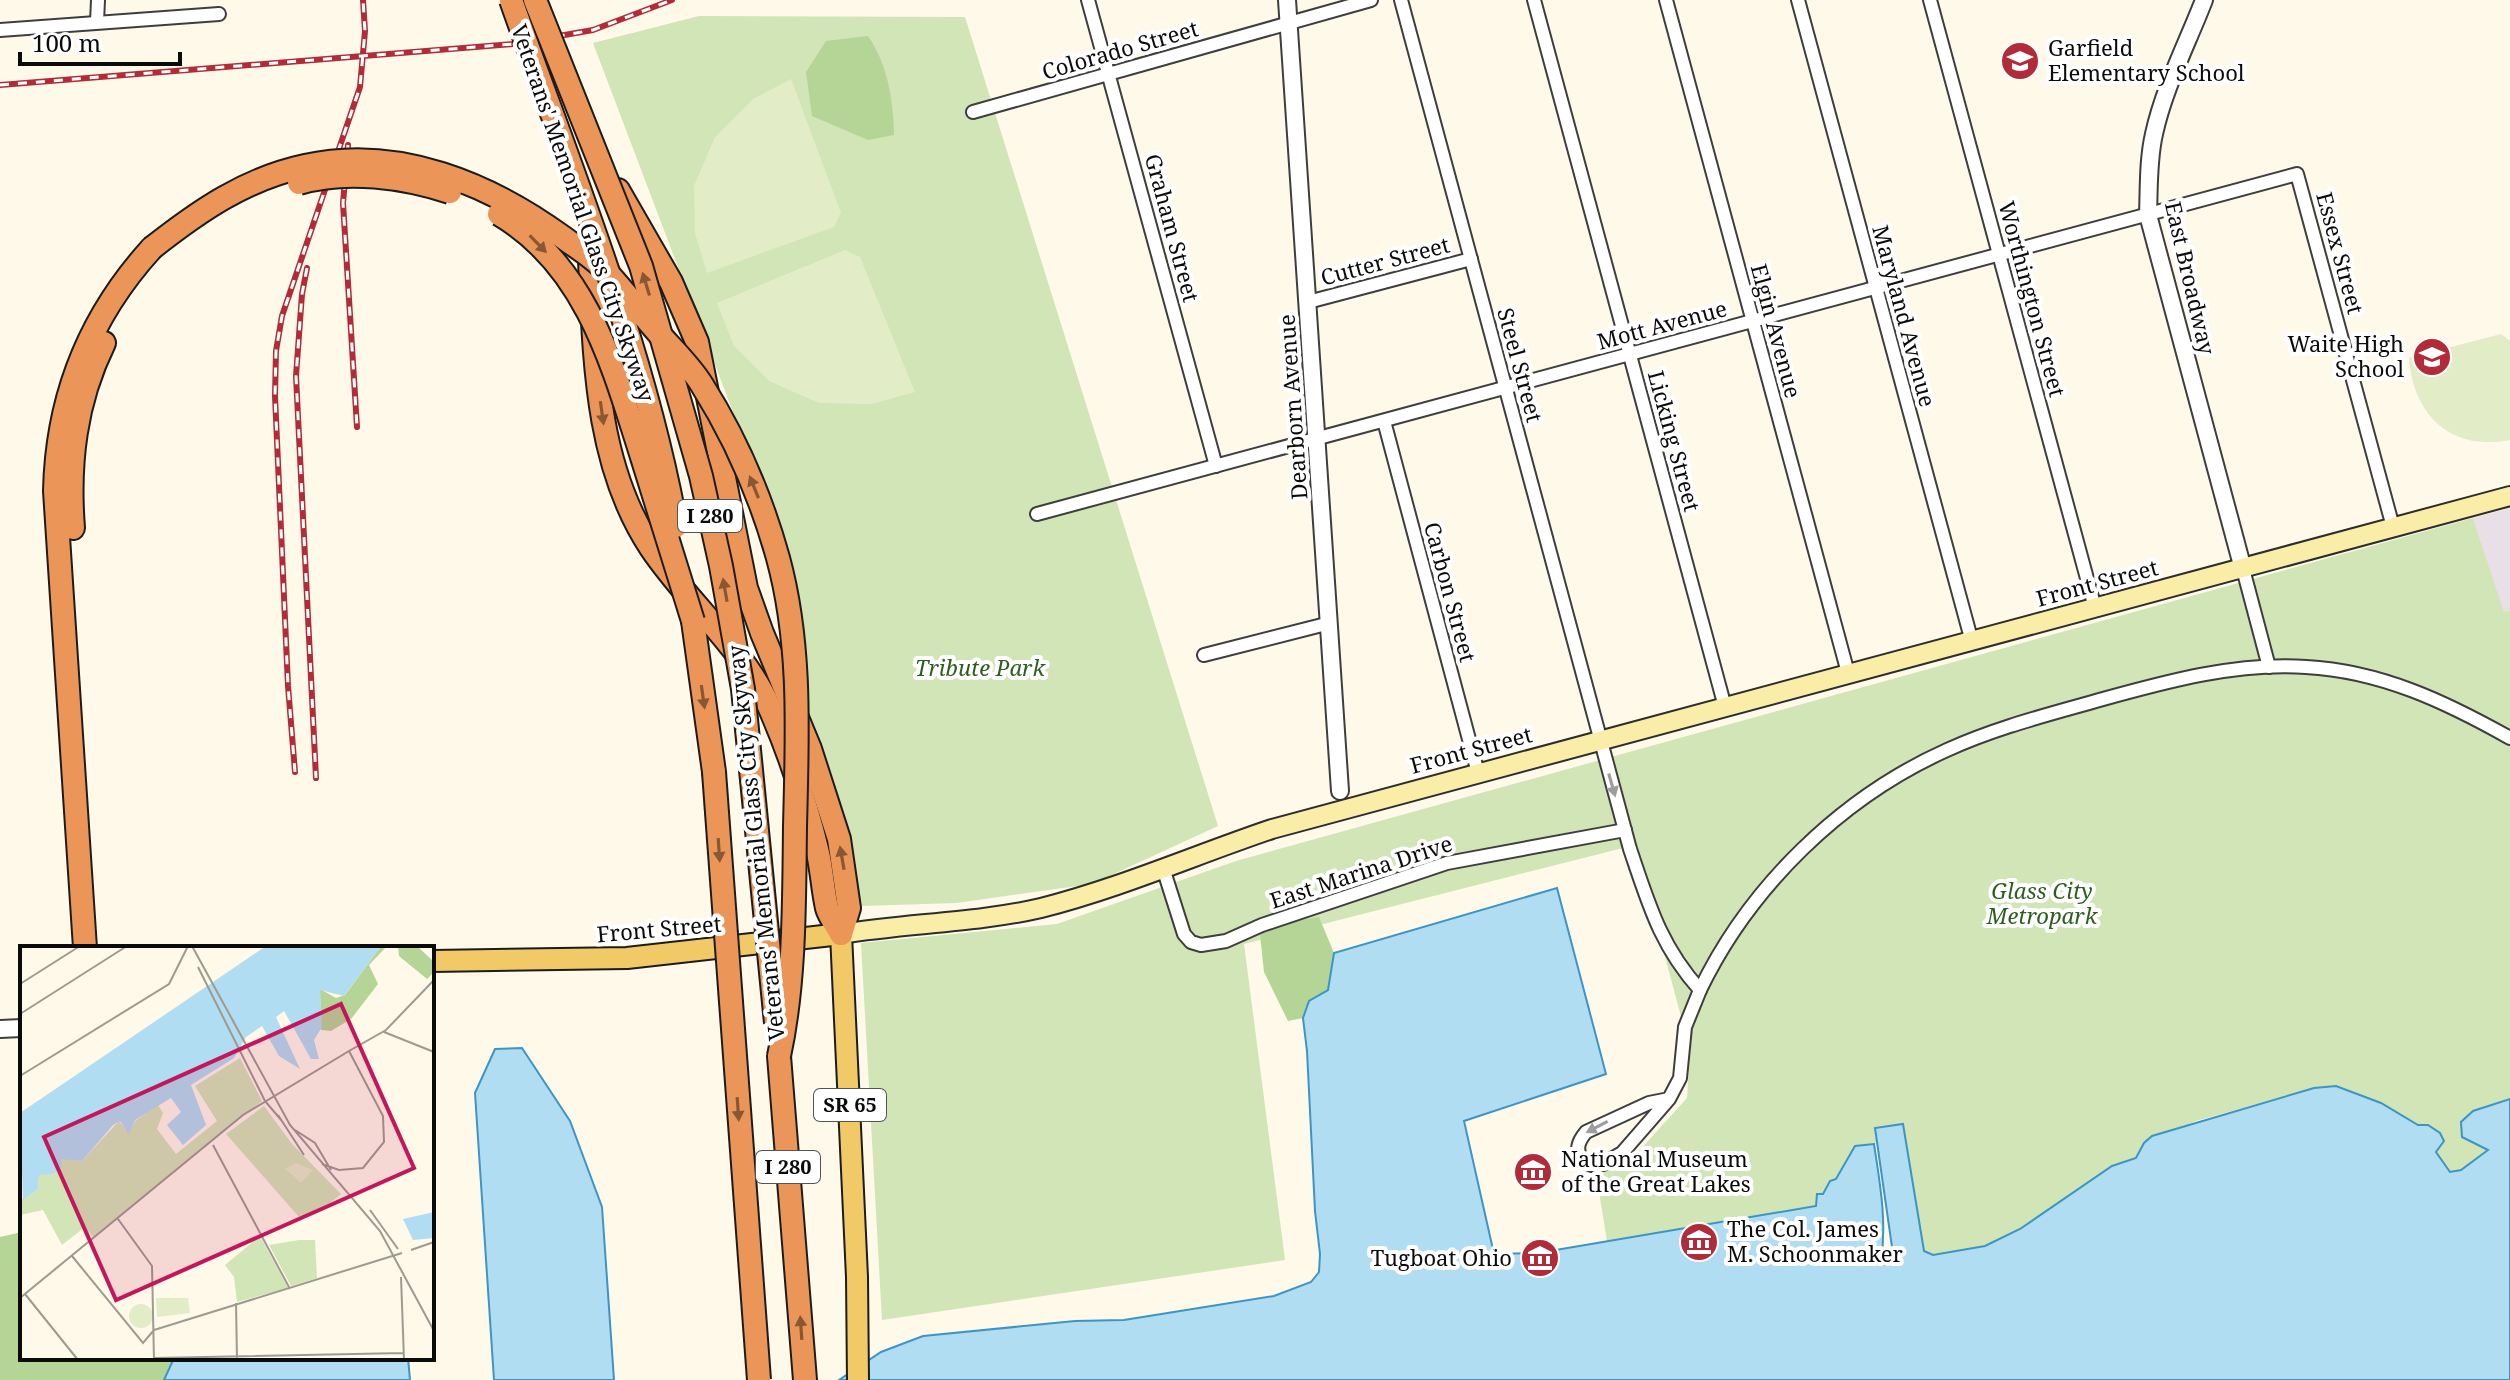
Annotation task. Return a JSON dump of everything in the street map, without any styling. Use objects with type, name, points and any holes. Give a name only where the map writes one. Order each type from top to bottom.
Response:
[{"type":"highway","points":[[548,0],[612,177],[671,282],[697,342],[746,588],[810,749],[839,839],[849,908],[841,934]]},
{"type":"highway","points":[[520,3],[581,177],[600,399],[618,479],[651,547],[746,668],[766,700],[809,819],[819,855],[827,910],[841,934]]},
{"type":"highway","name":"Veterans' Memorial Glass City Skyway","points":[[520,3],[629,339],[663,458],[693,621],[714,772],[759,1380]]},
{"type":"highway","name":"Veterans' Memorial Glass City Skyway","points":[[520,3],[641,266],[701,476],[721,566],[743,689],[779,1056],[805,1380]]},
{"type":"highway","points":[[85,946],[55,491],[56,460],[67,399],[84,351],[114,297],[220,198],[257,180],[306,165],[363,159],[417,166],[474,185],[524,211],[600,264],[700,381],[736,445],[763,509],[779,561],[791,623],[798,687],[795,867],[787,1018],[779,1056]]},
{"type":"highway","points":[[99,946],[71,501],[71,464],[80,407],[102,347],[158,254],[232,208],[272,190],[308,180],[368,176],[425,184],[478,202],[522,227],[558,265],[582,298],[609,354],[693,621]]},
{"type":"main road","name":"Front Street","points":[[434,961],[618,958],[998,916],[1039,908],[1105,891],[1272,829],[2510,496]]},
{"type":"main road","name":"SR 65","points":[[841,934],[857,1277],[858,1380]]},
{"type":"street","points":[[97,22],[98,0]]},
{"type":"street","name":"Graham Street","points":[[1088,0],[1216,466]]},
{"type":"street","name":"Dearborn Avenue","points":[[1287,0],[1341,812]]},
{"type":"street","name":"Colorado Street","points":[[973,112],[1371,0]]},
{"type":"street","name":"Steel Street","points":[[1401,0],[1625,830],[1657,929],[1678,966],[1700,990]]},
{"type":"street","name":"Licking Street","points":[[1534,0],[1725,707]]},
{"type":"street","name":"Elgin Avenue","points":[[1666,0],[1848,673]]},
{"type":"street","name":"Maryland Avenue","points":[[1798,0],[1972,642]]},
{"type":"street","name":"Worthington Street","points":[[1930,0],[2095,608]]},
{"type":"street","name":"East Broadway","points":[[2204,0],[2166,93],[2154,133],[2148,215],[2243,569]]},
{"type":"street","points":[[0,30],[219,14]]},
{"type":"street","name":"Mott Avenue","points":[[1037,514],[2297,174]]},
{"type":"street","name":"Essex Street","points":[[2297,174],[2393,527]]},
{"type":"street","name":"Cutter Street","points":[[1308,302],[1471,259]]},
{"type":"street","name":"Carbon Street","points":[[1384,421],[1478,773]]},
{"type":"street","points":[[2243,569],[2269,667]]},
{"type":"street","points":[[1204,655],[1330,623]]},
{"type":"street","points":[[1669,1099],[1649,1103],[1586,1132],[1579,1141],[1577,1151],[1582,1161],[1592,1165],[1603,1164],[1622,1153],[1669,1099],[1677,1087],[1683,1067],[1685,1027],[1700,990],[1730,939],[1768,886],[1809,843],[1856,803],[1947,750],[2025,721],[2156,684],[2249,668],[2304,666],[2369,676],[2439,700],[2510,738]]},
{"type":"street","name":"East Marina Drive","points":[[1163,868],[1184,934],[1191,942],[1201,945],[1226,941],[1262,925],[1447,863],[1625,830]]},
{"type":"street","points":[[0,1029],[20,1028]]},
{"type":"shaded area","points":[[2510,508],[2510,611],[2504,613],[2473,518]]},
{"type":"green space","name":"Tribute Park","points":[[699,16],[965,17],[1218,826],[1092,884],[956,903],[862,906],[826,767],[803,707],[785,549],[593,43]]},
{"type":"green space","points":[[868,36],[888,83],[894,135],[868,140],[812,116],[806,72],[826,41]]},
{"type":"green space","points":[[791,79],[841,213],[834,227],[707,273],[695,233],[694,186],[715,137],[753,99]]},
{"type":"green space","points":[[845,250],[860,257],[915,392],[872,404],[819,403],[769,381],[734,346],[717,303]]},
{"type":"green space","points":[[2501,334],[2510,341],[2510,440],[2470,440],[2453,434],[2439,425],[2418,397],[2409,358]]},
{"type":"green space","name":"Glass City Metropark","points":[[2473,518],[2504,612],[2510,611],[2510,1099],[2474,1111],[2488,1150],[2461,1170],[2450,1172],[2418,1125],[2381,1103],[2336,1086],[2314,1088],[2196,1121],[2145,1143],[2136,1158],[2112,1166],[2020,1229],[1985,1246],[1933,1255],[1924,1251],[1903,1124],[1875,1128],[1877,1144],[1855,1146],[1817,1206],[1607,1241],[1596,1173],[1614,1167],[1628,1152],[1639,1151],[1687,1098],[1690,1050],[1635,845],[1244,944],[1285,1260],[882,1320],[861,943],[1057,924],[1236,861]]},
{"type":"green space","points":[[1319,917],[1334,953],[1328,990],[1309,1001],[1303,1018],[1288,1021],[1264,972],[1260,935],[1276,924]]},
{"type":"green space","points":[[20,1232],[20,1360],[173,1360],[164,1380],[0,1380],[0,1237]]},
{"type":"water","points":[[1557,888],[1606,1074],[1464,1121],[1494,1254],[1538,1253],[1816,1206],[1817,1194],[1823,1194],[1830,1181],[1836,1179],[1855,1146],[1874,1144],[1883,1231],[1881,1261],[1870,1264],[1886,1265],[1893,1254],[1875,1128],[1903,1124],[1924,1251],[1933,1255],[1985,1246],[2020,1229],[2112,1166],[2136,1158],[2152,1136],[2314,1088],[2336,1086],[2381,1103],[2418,1125],[2428,1125],[2440,1133],[2444,1141],[2436,1152],[2450,1172],[2461,1170],[2488,1150],[2462,1137],[2461,1122],[2473,1111],[2510,1099],[2510,1380],[839,1380],[881,1352],[923,1336],[1075,1321],[1124,1320],[1274,1296],[1311,1282],[1319,1272],[1320,1254],[1303,1018],[1309,1001],[1328,990],[1334,953]]},
{"type":"water","points":[[522,1048],[570,1121],[602,1207],[614,1380],[494,1380],[475,1093],[495,1049]]},
{"type":"water","points":[[173,1360],[408,1360],[410,1380],[164,1380]]},
{"type":"railway","points":[[295,772],[288,686],[275,396],[276,351],[282,316],[360,87],[365,31],[363,0]]},
{"type":"railway","points":[[0,85],[513,44],[593,30],[672,0]]},
{"type":"railway","points":[[348,145],[343,203],[357,427]]},
{"type":"railway","points":[[307,268],[296,376],[316,778]]},
{"type":"place","name":"Garfield Elementary School","points":[[2020,61]]},
{"type":"place","name":"Waite High School","points":[[2432,357]]},
{"type":"place","name":"National Museum of the Great Lakes","points":[[1533,1172]]},
{"type":"place","name":"The Col. James M. Schoonmaker","points":[[1699,1242]]},
{"type":"place","name":"Tugboat Ohio","points":[[1540,1258]]}]
